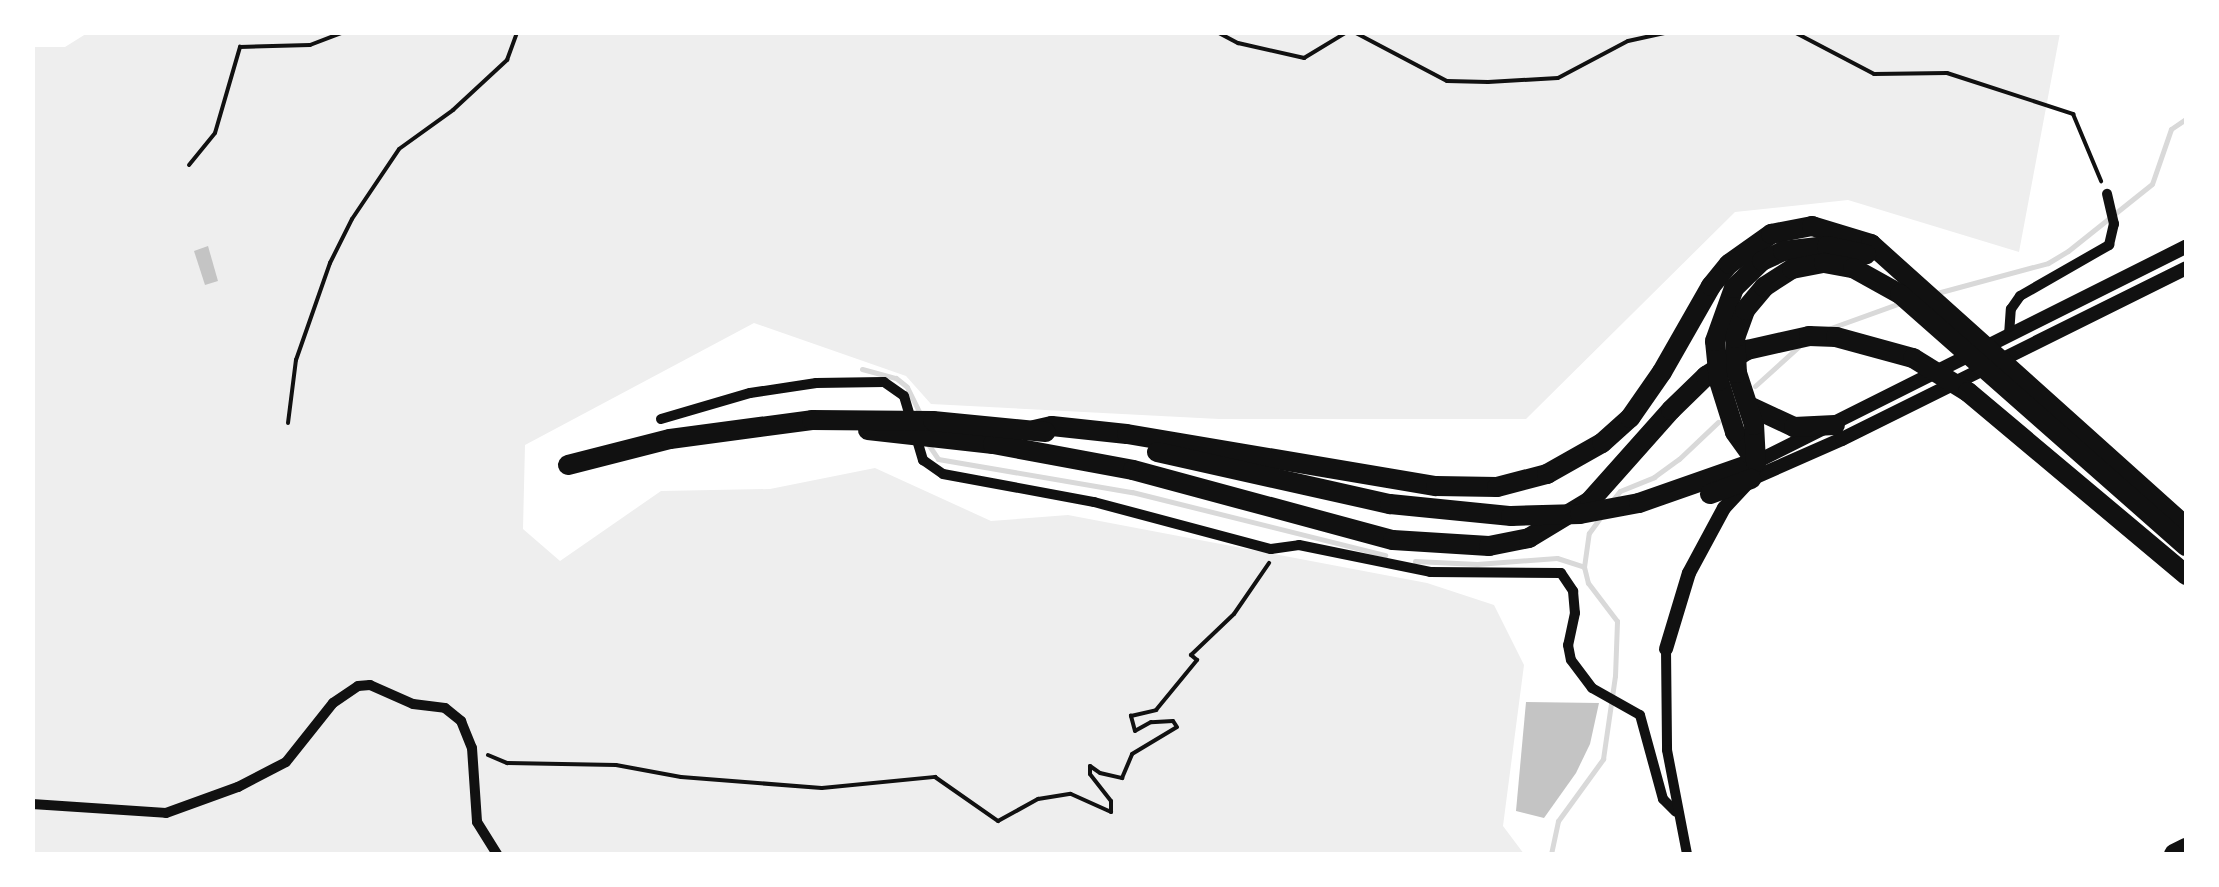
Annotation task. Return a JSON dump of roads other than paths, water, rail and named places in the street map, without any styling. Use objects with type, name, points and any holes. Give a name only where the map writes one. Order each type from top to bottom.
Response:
[{"type":"highway","points":[[1065,441],[1128,434],[1436,486],[1498,487],[1546,474],[1578,459],[1630,418],[1656,383],[1711,286],[1729,264],[1771,234],[1812,226],[1837,230],[1872,244],[1907,286]]},
{"type":"highway","points":[[1753,470],[1735,432],[1719,382],[1715,341],[1734,288],[1762,260],[1783,250],[1827,246],[1857,250],[1907,286],[2081,443],[2186,546]]},
{"type":"highway","points":[[1753,470],[1749,406],[1738,372],[1735,338],[1744,310],[1764,287],[1792,269],[1824,263],[1907,286]]},
{"type":"highway","points":[[569,469],[749,436],[869,424],[1034,430],[1300,517],[1433,546],[1490,546],[1530,538],[1590,501],[1706,376],[1746,350],[1809,336],[1862,342],[1913,358],[1968,392],[2186,576]]},
{"type":"highway","points":[[1749,406],[1794,428],[1835,425]]},
{"type":"highway","points":[[869,424],[1065,441],[1434,511],[1576,520],[1620,513],[1753,470]]},
{"type":"highway","points":[[2081,443],[2186,526]]},
{"type":"highway","points":[[2174,854],[2186,848]]},
{"type":"street","points":[[2009,335],[2011,309],[2020,296],[2109,245],[2114,224],[2108,197]]},
{"type":"street","points":[[1687,854],[1667,750],[1666,650],[1689,573],[1709,532],[1753,470],[2186,246]]},
{"type":"street","points":[[1753,470],[1842,439],[2186,268]]},
{"type":"street","points":[[661,419],[750,393],[816,383],[884,382],[904,396],[922,460],[942,474],[1094,502],[1272,549],[1299,545],[1430,572],[1561,572],[1573,591],[1576,613],[1568,644],[1571,660],[1592,688],[1640,714],[1663,799],[1676,812]]},
{"type":"street","points":[[32,804],[166,813],[238,787],[286,762],[333,704],[365,685],[412,704],[445,708],[460,721],[472,748],[477,822],[497,854]]},
{"type":"waterway","points":[[1937,293],[2048,263],[2068,251],[2152,184],[2171,129],[2186,119]]},
{"type":"waterway","points":[[1828,329],[1903,302]]},
{"type":"waterway","points":[[1755,386],[1798,347]]},
{"type":"waterway","points":[[862,369],[896,378],[907,387],[920,414]]},
{"type":"waterway","points":[[1611,502],[1620,491],[1654,477],[1679,459],[1718,422]]},
{"type":"waterway","points":[[928,444],[938,459],[1132,492],[1385,555]]},
{"type":"waterway","points":[[1551,854],[1558,821],[1603,759],[1615,676],[1617,621],[1588,583],[1584,567],[1589,533],[1602,515]]},
{"type":"waterway","points":[[1415,561],[1477,564],[1557,558],[1584,567]]}]
